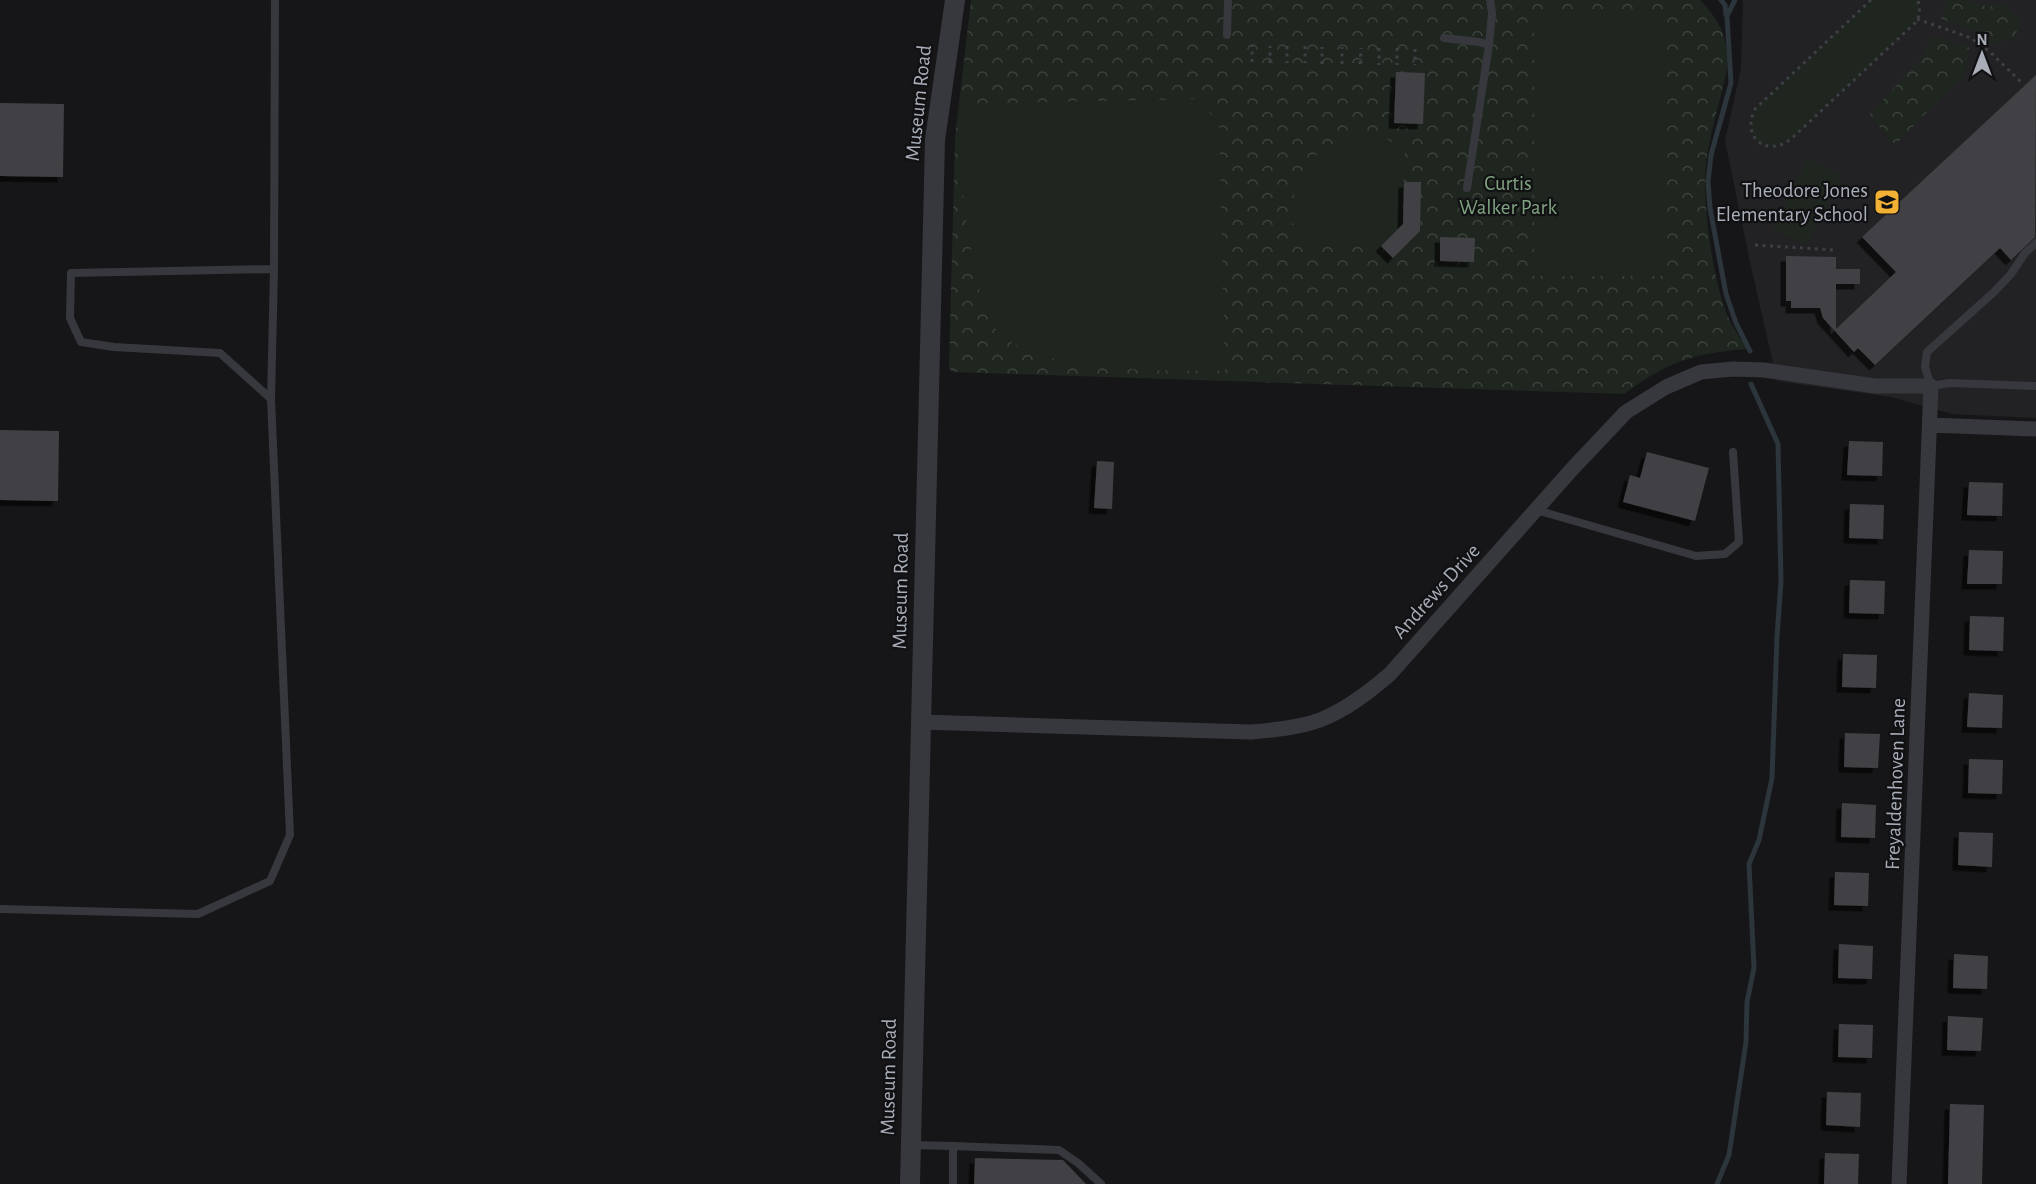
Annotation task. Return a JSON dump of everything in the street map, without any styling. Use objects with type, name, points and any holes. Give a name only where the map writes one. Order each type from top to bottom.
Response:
[{"type":"street","name":"Museum Road","points":[[910,1184],[935,140],[955,0]]},
{"type":"street","name":"Andrews Drive","points":[[921,722],[1251,732],[1277,730],[1320,720],[1358,700],[1390,674],[1626,412],[1666,387],[1701,372],[1733,369],[1764,370],[1875,386],[1931,386]]},
{"type":"street","name":"Freyaldenhoven Lane","points":[[1899,1184],[1931,386]]},
{"type":"street","points":[[1930,424],[2036,429]]},
{"type":"lane","points":[[0,909],[198,914],[270,881],[290,835],[272,399],[275,0]]},
{"type":"lane","points":[[1227,35],[1228,0]]},
{"type":"lane","points":[[1467,188],[1489,45],[1492,13],[1490,0]]},
{"type":"lane","points":[[1444,38],[1489,45]]},
{"type":"lane","points":[[2036,243],[2025,253],[2000,286],[1927,352],[1925,368],[1931,386],[1949,383],[2036,386]]},
{"type":"lane","points":[[272,399],[220,353],[114,347],[81,342],[70,318],[70,284],[71,273],[274,269]]},
{"type":"lane","points":[[1536,510],[1696,556],[1725,555],[1739,542],[1733,452]]},
{"type":"lane","points":[[911,1145],[1059,1150],[1078,1163],[1101,1184]]},
{"type":"lane","points":[[953,1146],[953,1184]]},
{"type":"path","points":[[1871,0],[1755,109],[1750,118],[1750,128],[1754,138],[1762,145],[1772,148],[1783,146],[1791,140],[1915,23],[1920,14],[1918,0]]},
{"type":"path","points":[[1917,19],[1971,38],[1990,52],[2021,82]]},
{"type":"path","points":[[1252,46],[1252,62]]},
{"type":"path","points":[[1270,46],[1270,63]]},
{"type":"path","points":[[1287,46],[1287,63]]},
{"type":"path","points":[[1305,46],[1305,63]]},
{"type":"path","points":[[1322,47],[1322,64]]},
{"type":"path","points":[[1342,47],[1342,64]]},
{"type":"path","points":[[1360,64],[1361,48]]},
{"type":"path","points":[[1379,48],[1379,65]]},
{"type":"path","points":[[1397,48],[1397,65]]},
{"type":"path","points":[[1415,49],[1415,65]]},
{"type":"path","points":[[1755,245],[1834,250]]},
{"type":"shaded area","name":"Theodore Jones Elementary School","points":[[1743,0],[2036,0],[2036,418],[1952,414],[1891,397],[1777,381],[1725,141],[1741,68]]},
{"type":"green space","name":"Curtis Walker Park","points":[[971,0],[1700,0],[1714,16],[1722,31],[1727,58],[1727,70],[1706,164],[1707,220],[1713,263],[1723,302],[1730,321],[1747,349],[1711,353],[1682,361],[1654,374],[1624,394],[952,372],[949,368],[955,138]]},
{"type":"green space","points":[[1871,0],[1918,0],[1920,14],[1915,23],[1791,139],[1773,146],[1758,142],[1751,128],[1755,109]]},
{"type":"green space","points":[[1948,0],[1964,0],[1989,7],[2003,4],[2020,22],[2014,39],[1991,43],[1978,31],[1941,19]]},
{"type":"green space","points":[[1534,12],[1664,12],[1664,276],[1534,276]]},
{"type":"green space","points":[[1935,37],[1970,48],[1963,75],[1896,144],[1890,141],[1870,114],[1919,61],[1931,39]]},
{"type":"green space","points":[[1197,99],[1219,123],[1225,371],[1137,370],[1102,367],[1068,362],[1038,354],[1012,343],[994,327],[987,314],[976,274],[967,226],[961,168],[963,104]]},
{"type":"green space","points":[[1359,135],[1381,135],[1405,151],[1401,222],[1378,245],[1309,244],[1292,220],[1297,183],[1316,155],[1336,143]]},
{"type":"green space","points":[[1808,159],[1842,176],[1807,246],[1773,229]]},
{"type":"building","points":[[1396,72],[1425,73],[1423,124],[1394,123]]},
{"type":"building","points":[[2036,75],[2035,237],[2011,260],[2000,248],[1875,365],[1858,348],[1854,352],[1823,318],[1820,308],[1791,308],[1791,301],[1786,301],[1786,256],[1836,257],[1836,269],[1860,269],[1860,284],[1836,284],[1836,329],[1896,272],[1862,237]]},
{"type":"building","points":[[0,103],[64,104],[63,177],[0,176]]},
{"type":"building","points":[[1404,182],[1421,182],[1420,231],[1393,258],[1381,246],[1403,224]]},
{"type":"building","points":[[1440,237],[1475,238],[1474,262],[1440,261]]},
{"type":"building","points":[[0,430],[59,431],[58,501],[0,500]]},
{"type":"building","points":[[1849,441],[1883,442],[1882,476],[1847,475]]},
{"type":"building","points":[[1647,452],[1709,468],[1695,521],[1623,502],[1630,475],[1640,478]]},
{"type":"building","points":[[1097,461],[1114,462],[1112,509],[1094,508]]},
{"type":"building","points":[[1969,482],[2003,483],[2002,516],[1967,515]]},
{"type":"building","points":[[1850,504],[1884,505],[1883,539],[1849,538]]},
{"type":"building","points":[[1969,550],[2003,551],[2002,584],[1967,584]]},
{"type":"building","points":[[1850,580],[1885,581],[1884,614],[1849,613]]},
{"type":"building","points":[[1970,616],[2004,617],[2003,651],[1969,650]]},
{"type":"building","points":[[1843,654],[1877,655],[1876,688],[1842,687]]},
{"type":"building","points":[[1969,693],[2003,695],[2002,728],[1967,727]]},
{"type":"building","points":[[1845,733],[1880,734],[1878,768],[1844,767]]},
{"type":"building","points":[[1969,759],[2003,760],[2002,794],[1968,793]]},
{"type":"building","points":[[1842,803],[1876,805],[1875,838],[1841,837]]},
{"type":"building","points":[[1959,832],[1993,833],[1992,867],[1958,865]]},
{"type":"building","points":[[1835,872],[1869,873],[1868,906],[1834,905]]},
{"type":"building","points":[[1839,944],[1873,946],[1872,979],[1838,978]]},
{"type":"building","points":[[1954,954],[1988,956],[1987,989],[1953,988]]},
{"type":"building","points":[[1948,1016],[1983,1018],[1981,1051],[1947,1050]]},
{"type":"building","points":[[1839,1024],[1873,1025],[1872,1058],[1838,1057]]},
{"type":"building","points":[[1827,1092],[1861,1093],[1860,1127],[1826,1125]]},
{"type":"building","points":[[1950,1104],[1984,1105],[1982,1184],[1948,1184]]},
{"type":"building","points":[[1825,1153],[1859,1154],[1858,1184],[1824,1184]]},
{"type":"building","points":[[975,1158],[1063,1160],[1086,1184],[974,1184]]},
{"type":"waterway","points":[[1721,0],[1725,5],[1726,15]]},
{"type":"waterway","points":[[1735,0],[1727,16],[1731,83],[1711,155],[1708,182],[1710,208],[1726,294],[1736,323],[1750,351]]},
{"type":"waterway","points":[[1717,1184],[1729,1155],[1746,1042],[1747,1002],[1754,968],[1749,864],[1759,840],[1772,778],[1781,581],[1778,444],[1751,384]]},
{"type":"place","name":"Theodore Jones Elementary School","points":[[1887,202]]}]
